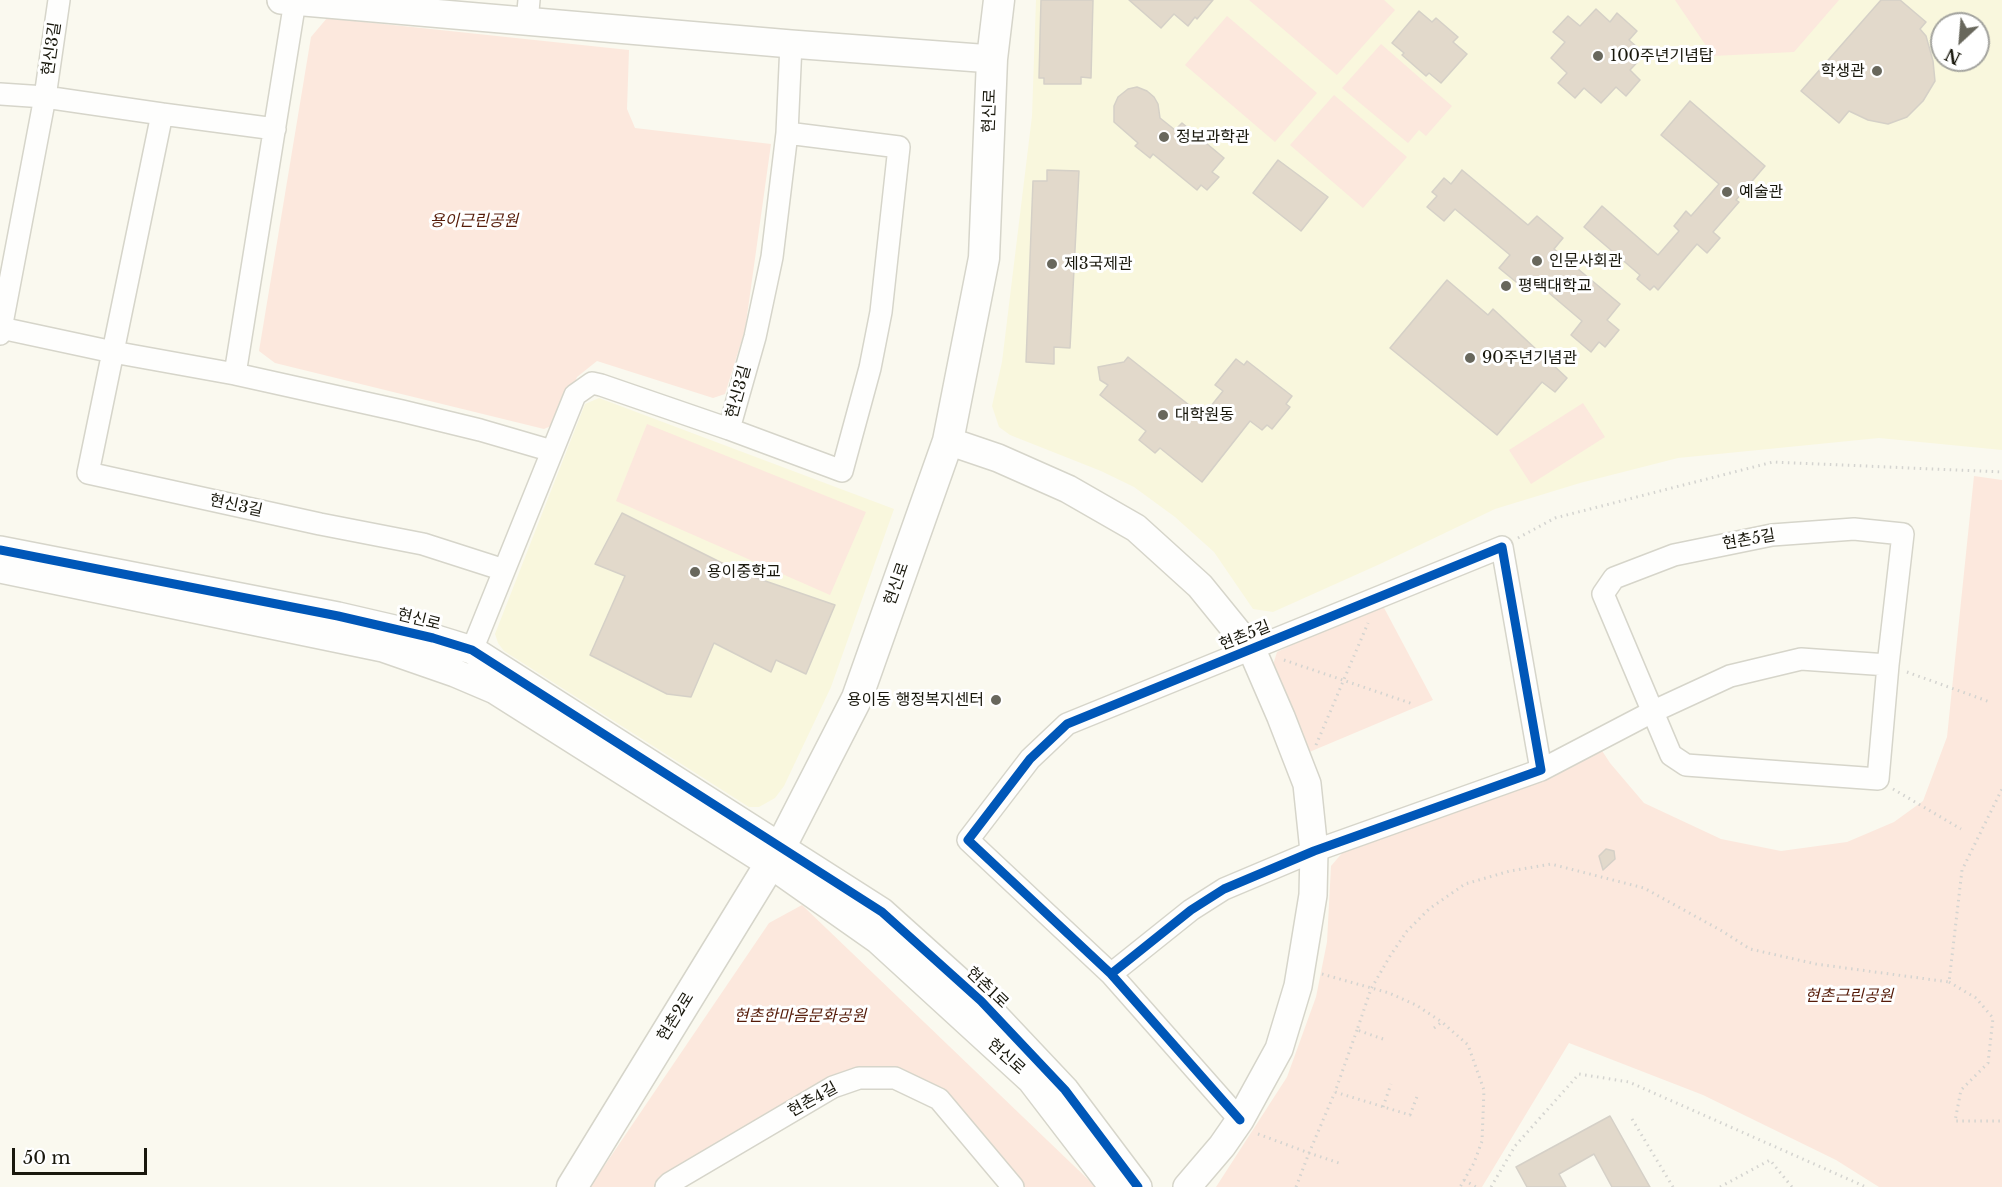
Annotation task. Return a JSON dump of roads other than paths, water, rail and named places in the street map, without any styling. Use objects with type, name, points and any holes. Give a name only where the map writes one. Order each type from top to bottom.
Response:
[{"type":"main road","name":"현신로","points":[[775,856],[857,698],[948,441],[984,258],[992,59],[999,0]]},
{"type":"main road","name":"현촌2로","points":[[572,1187],[775,856]]},
{"type":"street","name":"현신3길","points":[[59,0],[45,97],[1,331],[235,374],[458,425],[552,451]]},
{"type":"street","points":[[235,374],[274,129],[288,1],[528,11],[791,45],[992,59]]},
{"type":"street","name":"현신3길","points":[[472,650],[575,395],[592,383],[729,429],[754,337],[772,257],[787,133],[791,45]]},
{"type":"street","points":[[0,94],[45,97]]},
{"type":"street","name":"현신3길","points":[[45,97],[162,114],[88,473],[423,544],[504,570]]},
{"type":"street","points":[[162,114],[274,129]]},
{"type":"street","points":[[729,429],[842,471],[870,368],[881,312],[899,147],[787,133]]},
{"type":"street","name":"현촌5길","points":[[948,441],[998,458],[1068,489],[1136,528],[1200,586],[1252,650],[1281,717],[1306,784],[1314,851],[1313,895],[1298,986],[1279,1049],[1248,1126],[1222,1146],[1187,1187]]},
{"type":"street","name":"현촌5길","points":[[1854,529],[1903,534],[1888,665],[1878,779],[1686,765],[1671,754],[1603,594],[1614,578],[1674,555],[1772,535],[1854,529]]},
{"type":"street","name":"현촌5길","points":[[1248,1126],[1111,974],[968,840],[1030,759],[1067,724],[1502,547],[1541,770]]},
{"type":"street","name":"현신로","points":[[0,550],[338,616],[433,638],[472,650],[775,856],[878,940],[1031,1080],[1113,1187]]},
{"type":"street","name":"현신로","points":[[0,569],[383,648],[455,673],[495,690],[775,856]]},
{"type":"street","points":[[1111,974],[1191,910],[1224,890],[1314,851],[1541,770],[1652,712],[1730,676],[1801,659],[1888,665]]},
{"type":"street","name":"현촌1로","points":[[775,856],[882,912],[981,1001],[1065,1090],[1138,1187]]},
{"type":"street","name":"현촌4길","points":[[666,1187],[833,1087],[859,1078],[895,1078],[939,1099],[1007,1185]]},
{"type":"place","name":"100주년기념탑","points":[[1598,56]]},
{"type":"place","name":"학생관","points":[[1877,71]]},
{"type":"place","name":"정보과학관","points":[[1164,137]]},
{"type":"place","name":"예술관","points":[[1727,192]]},
{"type":"place","name":"인문사회관","points":[[1537,261]]},
{"type":"place","name":"제3국제관","points":[[1052,264]]},
{"type":"place","name":"평택대학교","points":[[1506,286]]},
{"type":"place","name":"90주년기념관","points":[[1470,358]]},
{"type":"place","name":"대학원동","points":[[1163,415]]},
{"type":"place","name":"용이중학교","points":[[695,572]]},
{"type":"place","name":"용이동 행정복지센터","points":[[996,700]]},
{"type":"park label","name":"용이근린공원","points":[[474,221]]},
{"type":"park label","name":"현촌근린공원","points":[[1849,996]]},
{"type":"park label","name":"현촌한마음문화공원","points":[[800,1016]]}]
